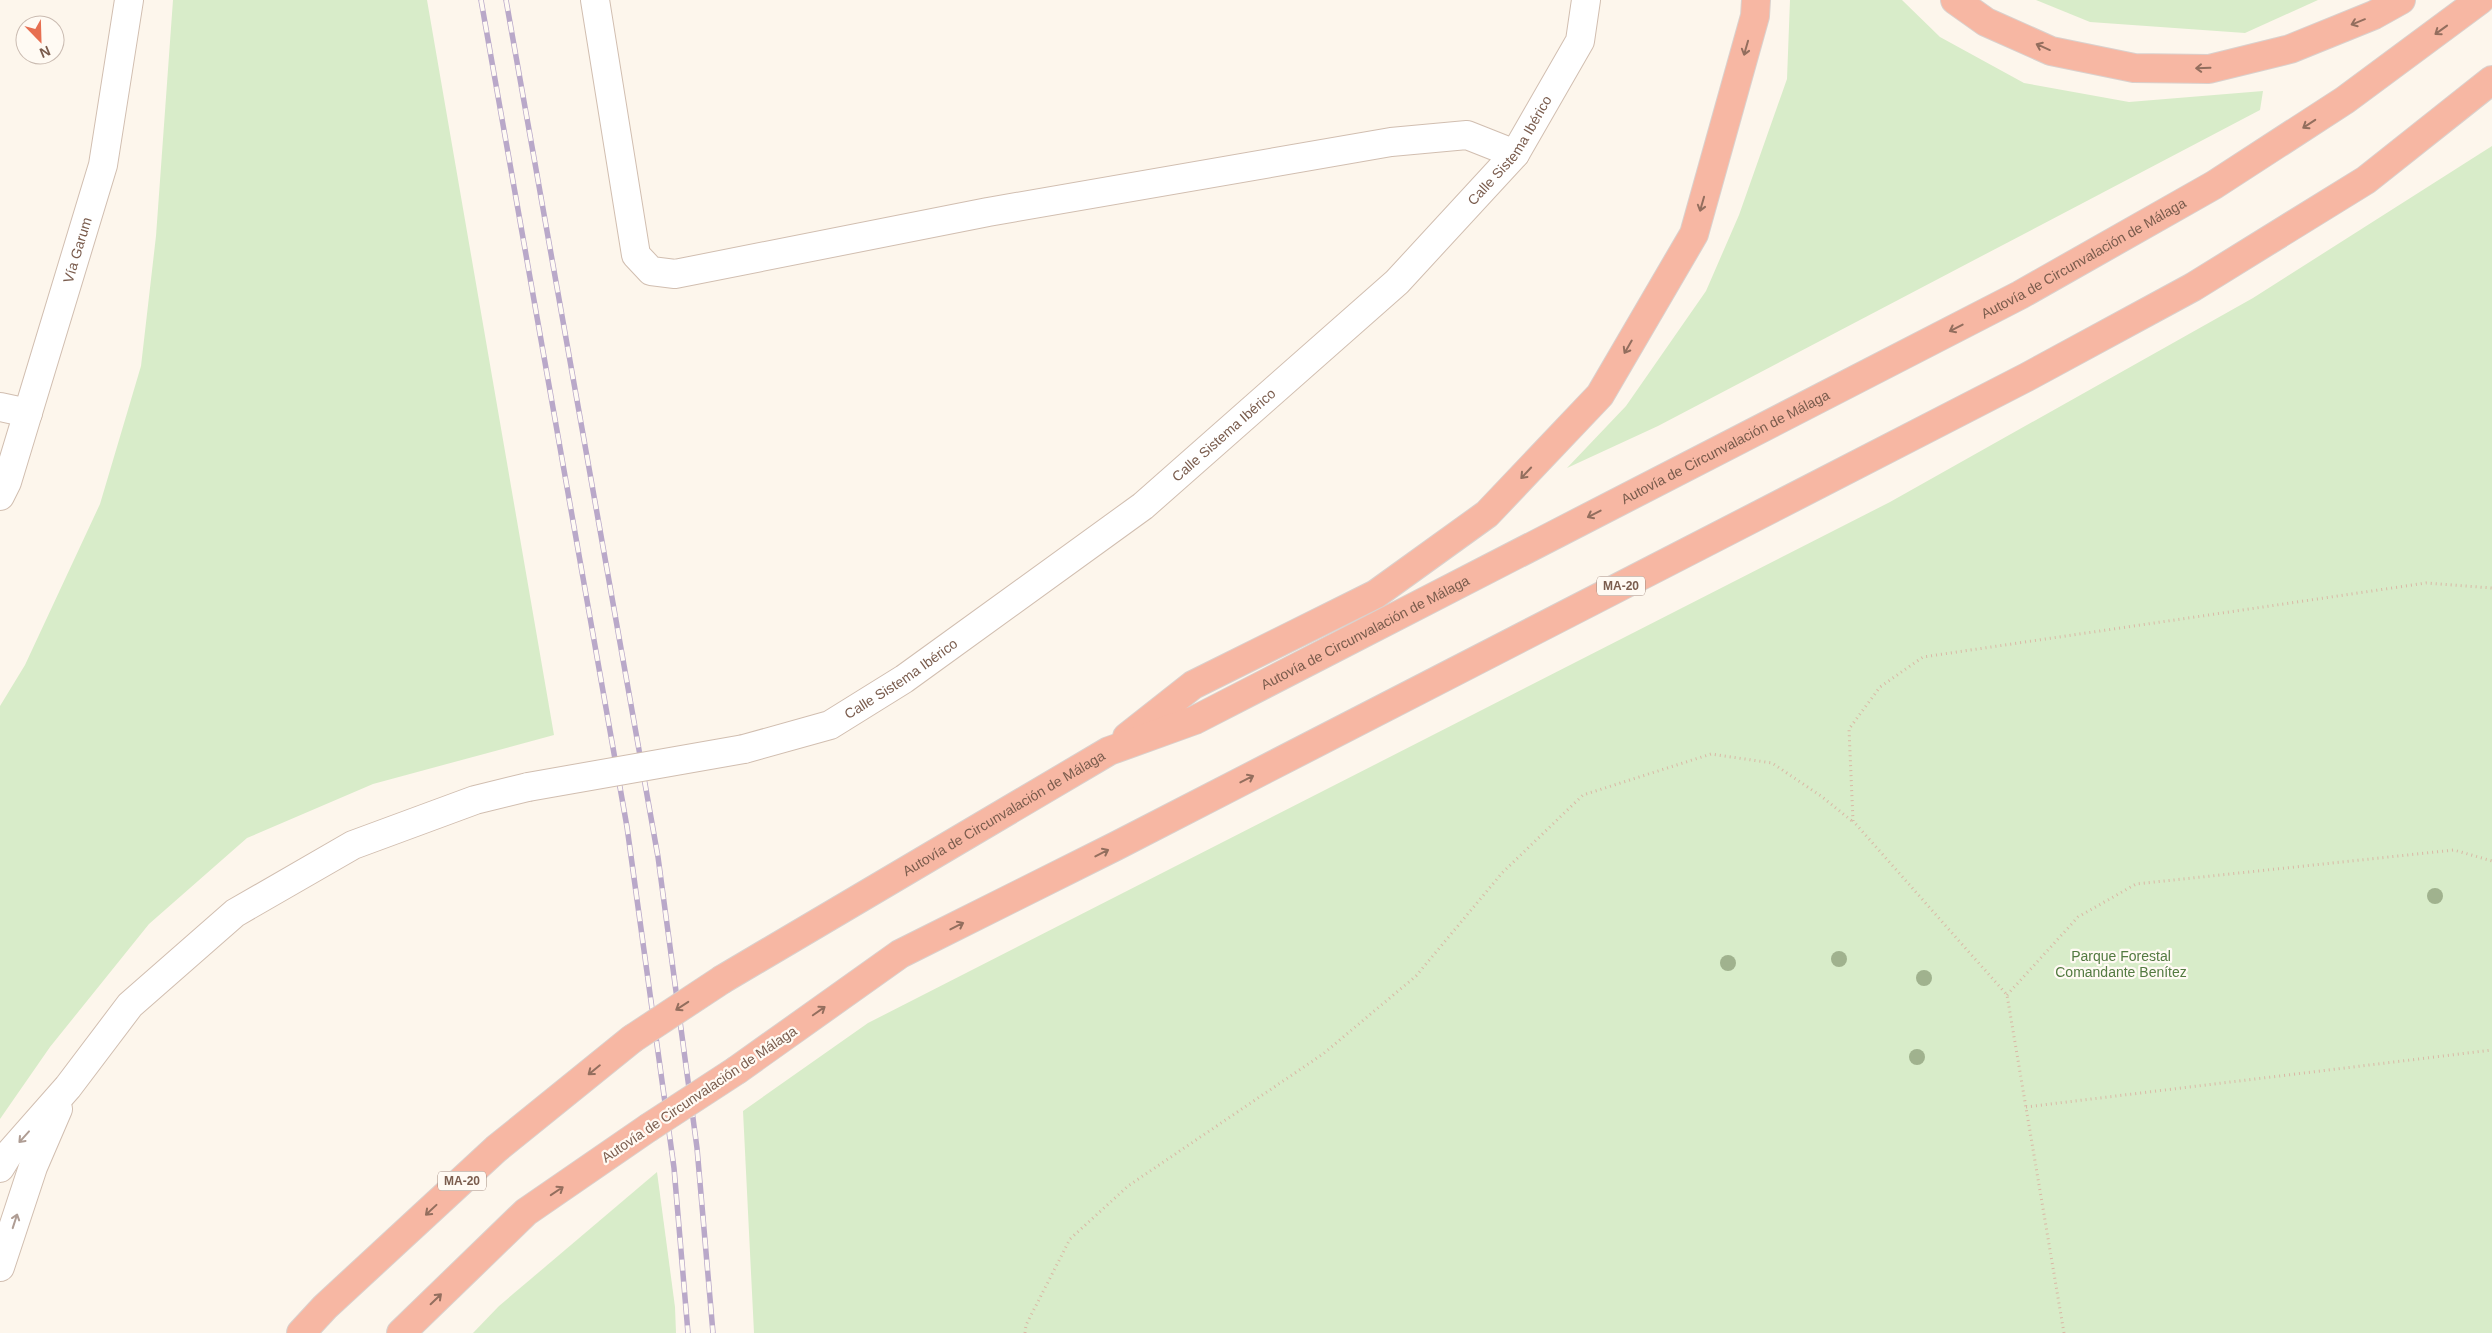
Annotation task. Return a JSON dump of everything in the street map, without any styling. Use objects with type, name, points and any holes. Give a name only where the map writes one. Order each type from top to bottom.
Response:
[{"type":"highway","points":[[1109,751],[1193,684],[1376,594],[1487,514],[1600,395],[1694,234],[1755,16],[1756,0]]},
{"type":"highway","points":[[1955,0],[1986,22],[2050,51],[2134,68],[2209,69],[2290,49],[2374,15],[2401,0]]},
{"type":"highway","name":"Autovía de Circunvalación de Málaga","points":[[301,1333],[325,1307],[496,1149],[632,1039],[723,979],[1109,751],[1196,720],[2020,295],[2214,186],[2346,100],[2480,0]]},
{"type":"highway","name":"Autovía de Circunvalación de Málaga","points":[[401,1333],[526,1212],[648,1128],[737,1070],[900,954],[1116,846],[2018,381],[2193,287],[2366,180],[2492,80]]},
{"type":"street","name":"Vía Garum","points":[[0,496],[7,482],[104,165],[130,0]]},
{"type":"street","points":[[594,0],[636,255],[651,271],[675,274],[988,212],[1392,142],[1467,135],[1515,154]]},
{"type":"street","name":"Calle Sistema Ibérico","points":[[68,1087],[130,1005],[235,913],[353,845],[475,800],[528,788],[744,749],[830,725],[904,679],[1143,506],[1397,282],[1515,154],[1580,41],[1586,0]]},
{"type":"street","points":[[0,407],[28,413]]},
{"type":"street","points":[[0,1168],[8,1155],[68,1087]]},
{"type":"street","points":[[0,1267],[33,1167],[68,1087]]},
{"type":"path","points":[[1852,821],[1849,729],[1880,687],[1923,657],[2426,583],[2492,588]]},
{"type":"path","points":[[1024,1333],[1070,1239],[1128,1186],[1323,1054],[1416,976],[1502,873],[1583,795],[1711,754],[1772,763],[1821,796],[1852,821],[2007,996],[2064,1333]]},
{"type":"path","points":[[2007,996],[2078,917],[2136,884],[2454,850],[2492,861]]},
{"type":"path","points":[[2026,1107],[2492,1050]]},
{"type":"green space","points":[[173,0],[427,0],[554,735],[373,784],[247,838],[149,924],[50,1047],[0,1119],[0,706],[25,665],[100,504],[141,366],[156,236]]},
{"type":"green space","points":[[1790,0],[1902,0],[1940,37],[2024,83],[2129,102],[2263,91],[2260,110],[1658,426],[1567,468],[1626,406],[1706,291],[1739,215],[1787,79]]},
{"type":"green space","points":[[2036,0],[2318,0],[2245,33],[2090,22]]},
{"type":"green space","name":"Parque Forestal Comandante Benítez","points":[[2492,146],[2492,1333],[754,1333],[743,1111],[868,1023],[1890,502],[2253,298]]},
{"type":"green space","points":[[657,1172],[675,1307],[676,1333],[473,1333],[499,1306]]},
{"type":"railway","points":[[481,0],[627,827],[674,1168],[688,1333]]},
{"type":"railway","points":[[506,0],[658,857],[697,1148],[713,1333]]}]
